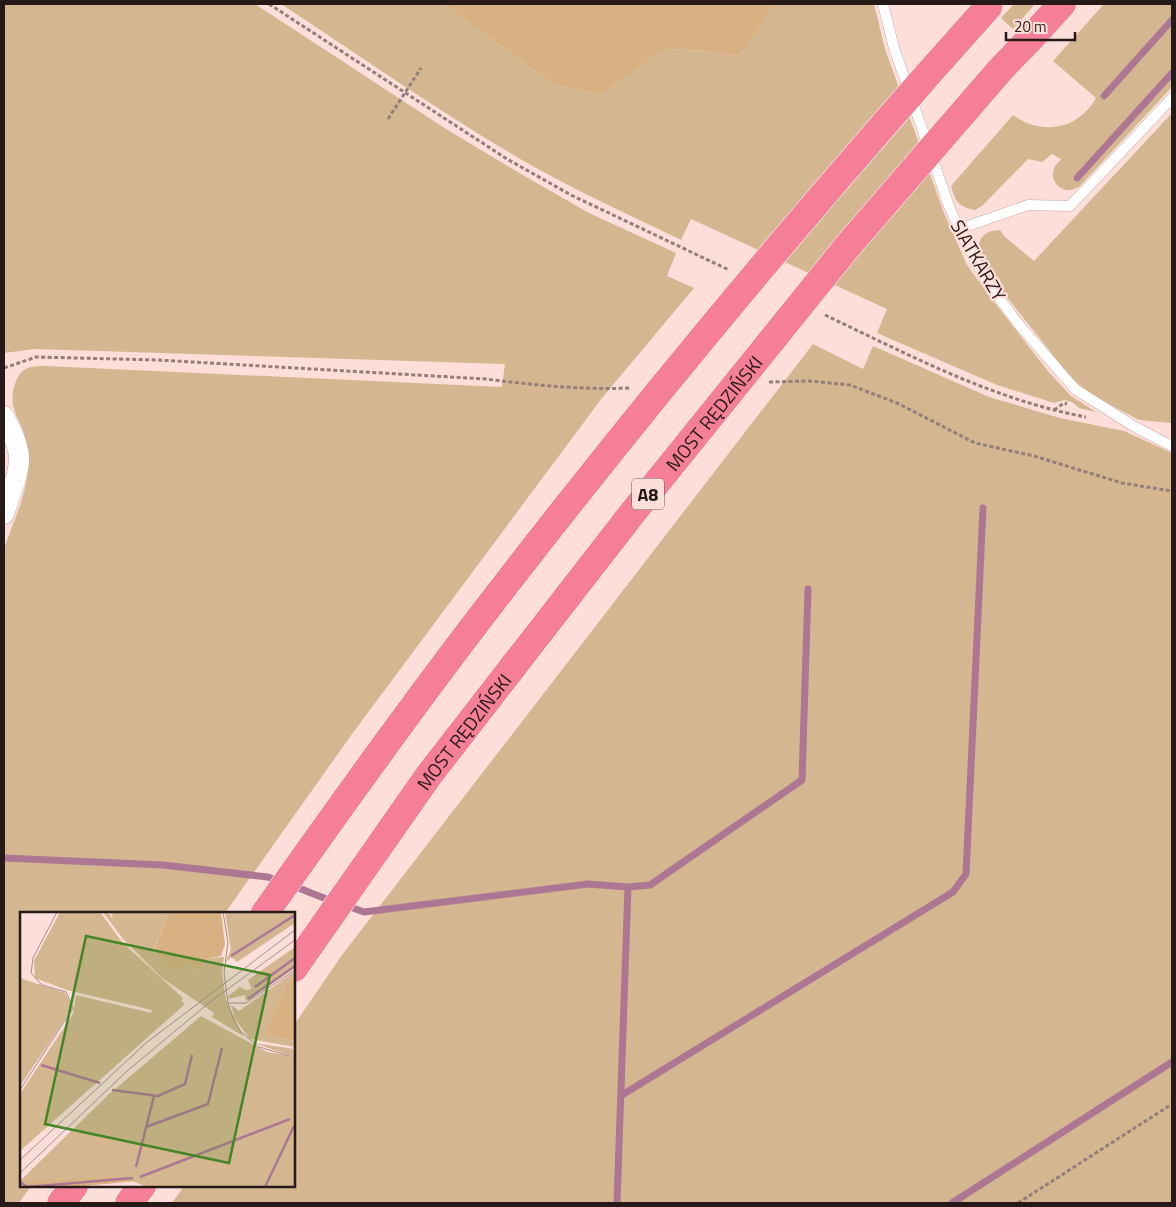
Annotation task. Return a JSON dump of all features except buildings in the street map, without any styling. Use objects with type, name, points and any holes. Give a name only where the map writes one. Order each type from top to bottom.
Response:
[{"type":"highway","name":"MOST RĘDZIŃSKI","points":[[295,967],[429,775],[634,511],[847,247],[1062,4]]},
{"type":"highway","points":[[266,912],[358,782],[509,580],[668,380],[883,124],[989,5]]},
{"type":"highway","points":[[61,1203],[73,1187]]},
{"type":"highway","points":[[129,1203],[141,1187]]},
{"type":"street","points":[[4,416],[19,457],[17,472],[4,514]]},
{"type":"lane","name":"SIATKARZY","points":[[883,4],[894,48],[959,229],[986,281],[1021,327],[1075,389],[1135,427],[1172,446]]},
{"type":"lane","points":[[959,229],[1028,205],[1070,206],[1172,98]]},
{"type":"path","points":[[269,4],[508,159],[571,195],[733,272]]},
{"type":"path","points":[[388,119],[421,68]]},
{"type":"path","points":[[821,314],[900,351],[1000,394],[1054,410],[1087,417]]},
{"type":"path","points":[[4,368],[36,358],[158,360],[486,379],[599,390],[637,388]]},
{"type":"path","points":[[762,383],[810,381],[850,385],[897,402],[975,443],[1034,456],[1122,483],[1172,491]]},
{"type":"path","points":[[1054,410],[1064,404],[1070,405]]},
{"type":"path","points":[[1073,410],[1077,416]]},
{"type":"path","points":[[1018,1203],[1172,1104]]},
{"type":"shaded area","points":[[4,4],[255,4],[446,129],[521,174],[589,213],[676,253],[667,276],[694,288],[602,398],[352,734],[226,912],[20,912],[20,1187],[30,1187],[19,1203],[4,1203],[4,548],[24,491],[29,461],[22,427],[13,405],[13,391],[18,377],[24,370],[29,368],[46,366],[502,387],[505,364],[35,349],[4,353]]},
{"type":"shaded area","points":[[281,4],[443,4],[553,84],[601,95],[665,49],[709,51],[739,56],[761,27],[773,4],[874,4],[885,49],[944,213],[967,265],[1047,370],[1071,396],[1096,412],[1079,408],[1072,402],[1064,400],[1054,403],[997,385],[877,333],[887,309],[691,219],[681,240],[581,192],[522,160],[461,123]]},
{"type":"shaded area","points":[[443,4],[773,4],[761,27],[739,56],[709,51],[665,49],[601,95],[553,84]]},
{"type":"shaded area","points":[[1014,4],[1035,4],[1013,29],[1001,18]]},
{"type":"shaded area","points":[[1104,4],[1172,4],[1172,87],[1079,187],[1068,190],[1057,185],[1053,172],[1061,159],[1052,154],[1042,162],[1028,159],[982,206],[975,210],[961,205],[956,200],[951,186],[1013,115],[1035,126],[1058,126],[1069,123],[1079,117],[1096,98],[1053,61]]},
{"type":"shaded area","points":[[1172,113],[1171,423],[1139,420],[1094,396],[1072,379],[987,272],[980,261],[978,246],[985,234],[994,230],[1000,230],[1005,237],[1034,261]]},
{"type":"shaded area","points":[[813,344],[863,369],[873,346],[989,397],[1060,418],[1124,431],[1172,453],[1172,1203],[172,1203],[183,1187],[295,1187],[295,1024],[342,955]]},
{"type":"waterway","points":[[1104,96],[1172,20]]},
{"type":"waterway","points":[[1077,178],[1172,73]]},
{"type":"waterway","points":[[622,1095],[953,892],[966,874],[983,508]]},
{"type":"waterway","points":[[345,905],[364,912],[588,884],[628,887],[650,885],[802,780],[808,589]]},
{"type":"waterway","points":[[4,858],[163,865],[268,877],[281,882]]},
{"type":"waterway","points":[[291,885],[334,902]]},
{"type":"waterway","points":[[617,1203],[628,887]]},
{"type":"waterway","points":[[952,1203],[1172,1062]]}]
